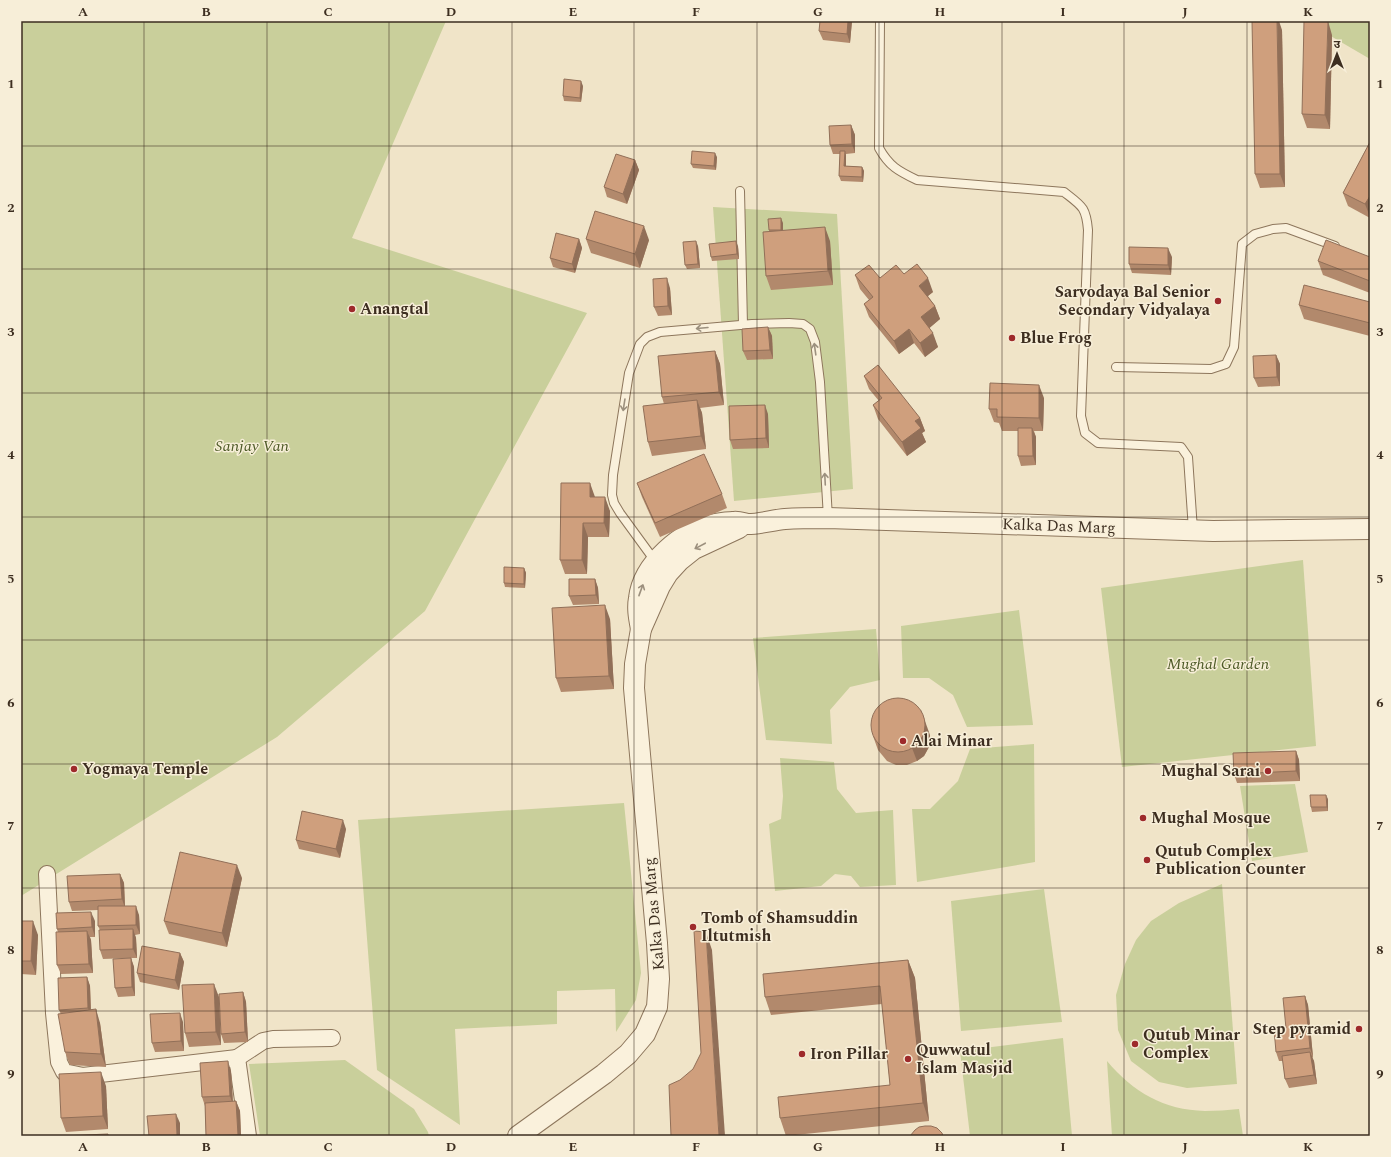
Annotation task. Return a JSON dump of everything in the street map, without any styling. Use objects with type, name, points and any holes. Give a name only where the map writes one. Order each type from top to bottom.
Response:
[{"type":"street","name":"Kalka Das Marg","points":[[518,1136],[604,1074],[628,1054],[645,1034],[657,1007],[659,979],[657,944],[634,688],[635,664],[641,628],[660,586],[668,573],[679,561],[694,549],[717,537],[748,524],[785,519],[828,518],[1193,530],[1370,529]]},
{"type":"street","name":"Kalka Das Marg","points":[[641,628],[638,611],[639,596],[655,561],[668,548],[684,536],[697,529],[714,524],[734,521],[748,524]]},
{"type":"street","points":[[47,874],[54,1013],[59,1062],[64,1072],[83,1076],[237,1058],[263,1041],[273,1039],[332,1038]]},
{"type":"street","points":[[237,1058],[248,1136]]},
{"type":"lane","points":[[880,21],[879,148],[887,161],[900,172],[917,180],[1064,192],[1078,203],[1086,214],[1088,230],[1081,416],[1085,433],[1098,443],[1181,447],[1188,457],[1193,530]]},
{"type":"lane","points":[[740,191],[743,325]]},
{"type":"lane","points":[[1116,367],[1211,369],[1226,364],[1234,348],[1242,244],[1255,234],[1273,229],[1286,228],[1342,248]]},
{"type":"lane","points":[[655,561],[620,513],[614,503],[612,495],[613,475],[630,373],[640,344],[647,337],[660,332],[743,325],[789,323],[803,324],[810,329],[815,342],[820,382],[828,518]]},
{"type":"green space","name":"Sanjay Van","points":[[21,21],[446,21],[352,238],[587,313],[425,611],[277,737],[21,896]]},
{"type":"green space","points":[[1305,21],[1370,21],[1370,59]]},
{"type":"green space","points":[[713,207],[837,214],[853,489],[734,501]]},
{"type":"green space","name":"Mughal Garden","points":[[1303,560],[1316,746],[1122,767],[1101,588]]},
{"type":"green space","points":[[1019,610],[1033,725],[967,727],[953,695],[929,678],[903,678],[901,626]]},
{"type":"green space","points":[[876,629],[880,680],[850,687],[830,710],[832,744],[766,740],[753,638]]},
{"type":"green space","points":[[1034,744],[1035,862],[917,882],[912,809],[930,809],[958,781],[970,749]]},
{"type":"green space","points":[[780,758],[834,762],[837,789],[856,813],[893,810],[896,885],[860,887],[851,876],[835,874],[821,886],[775,891],[769,824],[781,819],[783,796]]},
{"type":"green space","points":[[1295,784],[1308,852],[1252,861],[1240,786]]},
{"type":"green space","points":[[624,803],[641,973],[636,1000],[616,1032],[615,989],[557,991],[557,1024],[455,1029],[460,1125],[377,1070],[358,820]]},
{"type":"green space","points":[[1222,884],[1237,1084],[1187,1088],[1159,1082],[1131,1061],[1118,1030],[1116,995],[1125,964],[1136,940],[1151,921],[1179,903]]},
{"type":"green space","points":[[1044,889],[1062,1022],[961,1031],[951,901]]},
{"type":"green space","points":[[1063,1038],[1072,1136],[970,1136],[960,1051]]},
{"type":"green space","points":[[345,1060],[414,1109],[429,1136],[260,1136],[249,1064]]},
{"type":"green space","points":[[1107,1061],[1128,1082],[1150,1097],[1163,1103],[1190,1110],[1209,1111],[1239,1109],[1243,1136],[1112,1136]]},
{"type":"building","points":[[820,21],[848,21],[847,34],[819,31]]},
{"type":"building","points":[[1252,21],[1277,21],[1280,174],[1255,174]]},
{"type":"building","points":[[1304,21],[1328,21],[1325,115],[1302,114]]},
{"type":"building","points":[[564,79],[581,81],[580,98],[563,96]]},
{"type":"building","points":[[851,125],[852,144],[830,145],[829,126]]},
{"type":"building","points":[[1370,142],[1370,196],[1365,204],[1343,193]]},
{"type":"building","points":[[692,151],[715,153],[714,166],[691,164]]},
{"type":"building","points":[[840,151],[845,151],[844,166],[862,167],[862,177],[839,176]]},
{"type":"building","points":[[616,154],[635,160],[623,194],[604,187]]},
{"type":"building","points":[[595,211],[644,226],[635,254],[586,239]]},
{"type":"building","points":[[781,218],[781,230],[769,230],[768,219]]},
{"type":"building","points":[[825,227],[828,271],[766,276],[763,232]]},
{"type":"building","points":[[556,233],[579,239],[572,264],[550,258]]},
{"type":"building","points":[[1326,240],[1370,257],[1370,281],[1318,261]]},
{"type":"building","points":[[696,241],[698,264],[685,265],[683,242]]},
{"type":"building","points":[[736,241],[737,254],[711,257],[709,244]]},
{"type":"building","points":[[1129,247],[1168,248],[1168,265],[1129,264]]},
{"type":"building","points":[[917,264],[928,278],[919,286],[935,306],[921,317],[933,333],[920,343],[909,329],[894,341],[864,304],[873,297],[855,275],[869,265],[880,278],[896,265],[904,274]]},
{"type":"building","points":[[667,278],[668,306],[654,307],[653,279]]},
{"type":"building","points":[[1304,285],[1370,302],[1370,323],[1299,305]]},
{"type":"building","points":[[768,327],[770,350],[743,351],[742,329]]},
{"type":"building","points":[[715,351],[719,392],[662,397],[658,356]]},
{"type":"building","points":[[1276,355],[1277,377],[1254,378],[1253,356]]},
{"type":"building","points":[[878,365],[920,418],[915,421],[921,428],[902,442],[873,405],[882,398],[864,376]]},
{"type":"building","points":[[990,383],[1039,385],[1039,418],[997,417],[997,409],[989,409]]},
{"type":"building","points":[[697,400],[701,436],[648,442],[643,406]]},
{"type":"building","points":[[765,405],[766,438],[730,440],[729,406]]},
{"type":"building","points":[[1018,428],[1032,428],[1033,456],[1018,456]]},
{"type":"building","points":[[704,454],[722,494],[655,523],[637,483]]},
{"type":"building","points":[[561,483],[590,483],[590,497],[605,497],[604,523],[583,523],[582,560],[560,560]]},
{"type":"building","points":[[504,567],[524,568],[524,584],[504,583]]},
{"type":"building","points":[[569,579],[595,579],[596,595],[569,596]]},
{"type":"building","points":[[605,605],[609,676],[556,678],[552,608]]},
{"type":"building","name":"Alai Minar","points":[[893,698],[903,698],[913,702],[921,710],[925,720],[925,730],[921,740],[913,748],[903,752],[893,752],[883,748],[875,740],[871,730],[871,720],[875,710],[883,702]]},
{"type":"building","points":[[1296,751],[1296,771],[1234,774],[1233,753]]},
{"type":"building","points":[[1310,795],[1326,795],[1327,807],[1311,807]]},
{"type":"building","points":[[302,811],[343,820],[336,849],[296,840]]},
{"type":"building","points":[[180,852],[237,865],[222,933],[164,921]]},
{"type":"building","points":[[120,874],[122,899],[69,902],[67,876]]},
{"type":"building","points":[[98,906],[136,906],[136,925],[98,926]]},
{"type":"building","points":[[91,912],[92,927],[57,929],[56,913]]},
{"type":"building","points":[[21,921],[33,921],[31,961],[21,961]]},
{"type":"building","points":[[133,929],[133,949],[100,950],[99,930]]},
{"type":"building","points":[[87,931],[89,964],[57,965],[56,932]]},
{"type":"building","points":[[694,931],[706,932],[719,1136],[671,1136],[669,1085],[680,1080],[693,1069],[701,1053]]},
{"type":"building","points":[[142,946],[180,953],[175,980],[137,973]]},
{"type":"building","points":[[131,958],[132,987],[115,988],[113,959]]},
{"type":"building","points":[[908,960],[923,1103],[780,1118],[778,1097],[890,1085],[880,986],[765,997],[763,974]]},
{"type":"building","points":[[87,977],[88,1008],[59,1010],[58,978]]},
{"type":"building","points":[[214,984],[216,1032],[185,1033],[182,985]]},
{"type":"building","points":[[243,992],[245,1032],[221,1034],[219,994]]},
{"type":"building","points":[[1305,996],[1310,1048],[1276,1052],[1274,1029],[1286,1028],[1283,998]]},
{"type":"building","points":[[96,1009],[101,1054],[65,1052],[58,1014]]},
{"type":"building","points":[[180,1013],[181,1041],[152,1043],[150,1014]]},
{"type":"building","points":[[1310,1052],[1314,1075],[1285,1079],[1282,1056]]},
{"type":"building","points":[[228,1061],[230,1096],[202,1097],[200,1063]]},
{"type":"building","points":[[101,1072],[103,1116],[61,1118],[59,1074]]},
{"type":"building","points":[[236,1101],[238,1135],[206,1136],[205,1103]]},
{"type":"building","points":[[176,1114],[177,1136],[149,1136],[147,1116]]},
{"type":"building","points":[[925,1126],[937,1128],[943,1136],[910,1136],[919,1127]]},
{"type":"building","points":[[108,1134],[108,1136],[62,1136]]},
{"type":"place","name":"Sarvodaya Bal Senior Secondary Vidyalaya","points":[[1218,301]]},
{"type":"place","name":"Anangtal","points":[[352,309]]},
{"type":"place","name":"Blue Frog","points":[[1012,338]]},
{"type":"place","name":"Alai Minar","points":[[903,741]]},
{"type":"place","name":"Yogmaya Temple","points":[[74,769]]},
{"type":"place","name":"Mughal Sarai","points":[[1268,771]]},
{"type":"place","name":"Mughal Mosque","points":[[1143,818]]},
{"type":"place","name":"Qutub Complex Publication Counter","points":[[1147,860]]},
{"type":"place","name":"Tomb of Shamsuddin Iltutmish","points":[[693,927]]},
{"type":"place","name":"Step pyramid","points":[[1359,1029]]},
{"type":"place","name":"Qutub Minar Complex","points":[[1135,1044]]},
{"type":"place","name":"Iron Pillar","points":[[802,1054]]},
{"type":"place","name":"Quwwatul Islam Masjid","points":[[908,1059]]}]
